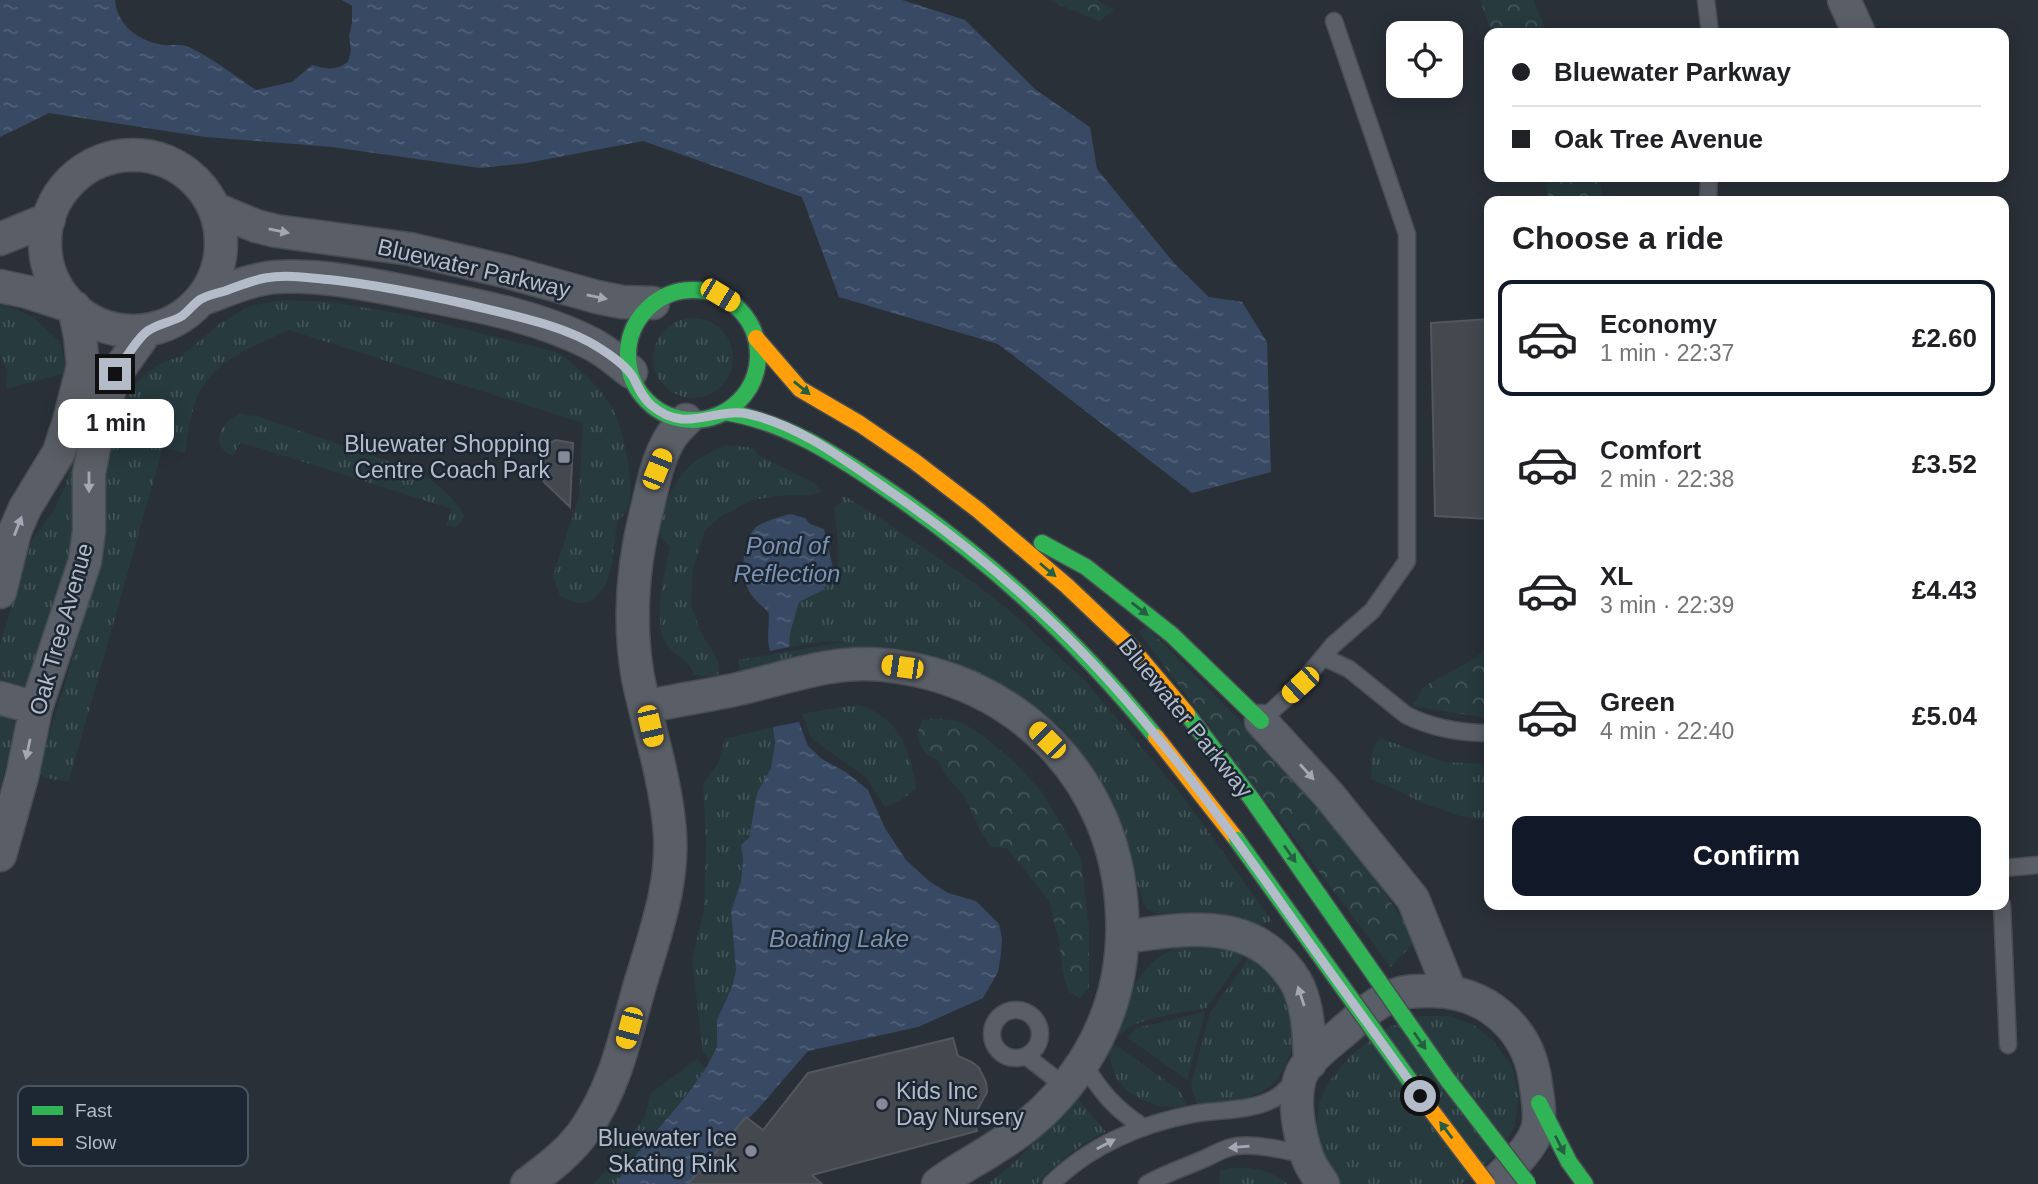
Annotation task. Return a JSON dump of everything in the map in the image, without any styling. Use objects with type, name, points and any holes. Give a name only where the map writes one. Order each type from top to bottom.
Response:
[{"type":"street","points":[[1844,0],[1857,28]]},
{"type":"street","points":[[137,155],[160,159],[181,169],[199,184],[215,209],[220,232],[220,256],[213,279],[200,300],[185,314],[167,324],[147,330],[128,331],[108,327],[90,319],[74,307],[59,289],[49,267],[45,243],[49,219],[57,198],[72,179],[91,165],[113,157],[137,155]]},
{"type":"street","name":"Bluewater Parkway","points":[[215,209],[276,231],[410,249],[495,268],[597,297],[622,302],[653,303]]},
{"type":"street","points":[[0,239],[49,219]]},
{"type":"street","name":"Bluewater Parkway","points":[[200,300],[266,278],[295,277],[356,283],[447,300],[547,326],[598,347],[631,372]]},
{"type":"street","points":[[0,286],[74,307]]},
{"type":"street","points":[[678,291],[706,291],[720,295],[743,312],[751,324],[759,353],[757,369],[744,397],[725,412],[703,419],[686,420],[668,415],[651,405],[638,390],[628,357],[629,342],[638,321],[653,303],[678,291]]},
{"type":"street","points":[[0,592],[15,531],[25,508],[59,452],[69,421],[83,366],[74,307]]},
{"type":"street","name":"Oak Tree Avenue","points":[[0,855],[22,777],[36,708],[85,561],[89,531],[89,473],[100,417],[115,374],[147,330]]},
{"type":"street","name":"Bluewater Parkway","points":[[756,338],[800,389],[860,424],[978,510],[1067,586],[1128,644],[1194,723],[1251,798],[1439,1068],[1528,1184]]},
{"type":"street","name":"Bluewater Parkway","points":[[725,412],[746,414],[772,422],[824,447],[893,493],[988,565],[1041,611],[1081,651],[1172,757],[1237,840],[1420,1096],[1487,1184]]},
{"type":"street","points":[[527,1184],[557,1161],[579,1139],[604,1100],[622,1051],[666,894],[671,848],[669,821],[638,675],[633,629],[634,578],[657,469],[669,439],[686,420]]},
{"type":"street","points":[[978,510],[1086,566],[1172,635],[1261,721],[1328,794],[1413,899],[1450,991]]},
{"type":"street","points":[[645,707],[847,664],[902,667],[939,675],[966,685],[1005,706],[1036,729],[1061,754],[1084,785],[1100,815],[1114,853],[1121,892],[1123,936],[1116,989],[1100,1033],[1074,1075],[1038,1117],[1000,1145],[938,1184]]},
{"type":"street","points":[[0,698],[36,708]]},
{"type":"street","points":[[1123,936],[1214,930],[1242,935],[1267,949],[1291,974],[1299,987],[1307,1021],[1305,1069],[1296,1104],[1306,1155],[1323,1184]]},
{"type":"street","points":[[1305,1069],[1325,1046],[1384,1000],[1412,991],[1450,991],[1484,1003],[1510,1024],[1526,1047],[1539,1103],[1537,1128],[1519,1160],[1492,1184]]},
{"type":"street","points":[[1539,1103],[1569,1162],[1585,1184]]},
{"type":"lane","points":[[1706,0],[1709,28]]},
{"type":"lane","points":[[1261,721],[1300,685],[1333,645],[1372,611],[1407,561],[1407,234],[1334,21]]},
{"type":"lane","points":[[1323,657],[1349,669],[1416,720],[1447,729],[1484,733]]},
{"type":"lane","points":[[2009,868],[2038,865]]},
{"type":"lane","points":[[2002,910],[2008,1045]]},
{"type":"lane","points":[[1026,1056],[1099,1088],[1121,1113],[1143,1127]]},
{"type":"lane","points":[[1051,1184],[1098,1148],[1143,1127],[1194,1114],[1235,1109],[1266,1101],[1278,1096],[1305,1069]]},
{"type":"lane","points":[[1147,1184],[1167,1172],[1215,1152],[1235,1147],[1263,1147],[1306,1155]]},
{"type":"green space","points":[[1048,0],[1097,0],[1114,10],[1099,21]]},
{"type":"green space","points":[[1480,0],[1533,0],[1545,28],[1490,28]]},
{"type":"green space","points":[[1545,182],[1600,182],[1602,196],[1548,196]]},
{"type":"green space","points":[[283,300],[331,302],[413,316],[556,352],[580,370],[613,409],[625,446],[630,477],[629,504],[617,521],[612,564],[606,585],[590,602],[576,603],[560,596],[553,576],[579,497],[583,423],[289,330],[235,356],[212,375],[196,400],[185,453],[163,447],[69,781],[38,773],[102,559],[102,492],[110,445],[121,405],[138,381],[159,364],[181,356],[222,322],[250,306]]},
{"type":"green space","points":[[5,305],[33,317],[59,341],[68,372],[6,389],[7,370],[0,354],[0,306]]},
{"type":"green space","points":[[693,318],[708,321],[721,330],[730,343],[733,358],[730,373],[721,386],[708,395],[693,398],[678,395],[665,386],[656,373],[653,358],[656,343],[665,330],[678,321]]},
{"type":"green space","points":[[238,414],[256,416],[420,472],[451,497],[464,516],[455,527],[446,525],[452,509],[253,446],[240,443],[232,456],[225,451],[219,440],[226,423]]},
{"type":"green space","points":[[86,423],[71,512],[71,546],[27,700],[0,691],[0,645],[32,540],[54,510],[66,483],[76,444]]},
{"type":"green space","points":[[726,445],[754,448],[758,455],[814,483],[822,492],[752,500],[722,516],[705,530],[693,569],[691,604],[700,631],[719,663],[718,678],[694,675],[689,665],[665,642],[660,608],[670,547],[659,534],[663,512],[677,481],[691,464]]},
{"type":"green space","points":[[843,495],[973,582],[1015,615],[1086,682],[1182,795],[1272,921],[1257,928],[1236,918],[1155,913],[1147,909],[1118,818],[1069,742],[1014,693],[946,660],[880,649],[825,653],[740,671],[738,660],[849,641],[789,647],[791,624],[799,602],[826,588],[838,572],[834,509],[841,502]]},
{"type":"green space","points":[[1147,627],[1334,816],[1416,940],[1391,967],[1138,631]]},
{"type":"green space","points":[[1484,650],[1484,718],[1413,706],[1423,687],[1474,659]]},
{"type":"green space","points":[[859,705],[870,709],[894,728],[905,746],[912,767],[916,789],[885,807],[866,777],[812,739],[802,714]]},
{"type":"green space","points":[[0,710],[13,718],[15,727],[0,789]]},
{"type":"green space","points":[[936,718],[958,721],[978,732],[1011,759],[1042,792],[1081,858],[1089,930],[1089,988],[1080,998],[1069,992],[1049,901],[1007,848],[991,847],[964,795],[946,776],[938,760],[926,755],[919,742],[918,732],[922,720]]},
{"type":"green space","points":[[773,727],[775,743],[771,768],[757,793],[749,838],[741,845],[741,882],[731,911],[736,970],[718,1020],[717,1047],[709,1061],[703,1051],[692,960],[704,909],[706,843],[703,783],[718,764],[725,739]]},
{"type":"green space","points":[[1381,738],[1444,762],[1484,764],[1484,820],[1460,816],[1420,802],[1371,779],[1371,763],[1377,742]]},
{"type":"green space","points":[[1192,943],[1242,949],[1242,959],[1206,1008],[1147,1020],[1121,1034],[1115,1032],[1133,988],[1150,965],[1175,948]]},
{"type":"green space","points":[[1251,955],[1277,978],[1287,995],[1293,1035],[1287,1062],[1272,1084],[1253,1096],[1197,1104],[1191,1085],[1210,1013]]},
{"type":"green space","points":[[1205,1012],[1187,1080],[1128,1038],[1136,1028]]},
{"type":"green space","points":[[1421,1016],[1448,1016],[1475,1026],[1494,1042],[1512,1066],[1519,1097],[1514,1128],[1496,1154],[1461,1184],[1341,1184],[1323,1157],[1317,1125],[1319,1101],[1331,1079],[1352,1054],[1387,1028]]},
{"type":"green space","points":[[1111,1042],[1179,1090],[1187,1106],[1157,1105],[1131,1093],[1121,1084],[1114,1072],[1110,1058]]},
{"type":"green space","points":[[697,1059],[706,1068],[616,1184],[593,1184],[608,1169],[645,1116],[651,1093]]},
{"type":"green space","points":[[1076,1097],[1106,1132],[1069,1154],[1037,1184],[988,1184],[1015,1162]]},
{"type":"green space","points":[[1233,1168],[1261,1170],[1287,1184],[1219,1184],[1220,1171]]},
{"type":"water","points":[[0,0],[115,0],[120,18],[138,36],[164,45],[188,46],[256,90],[292,82],[312,65],[330,68],[348,62],[351,50],[349,36],[352,6],[342,0],[902,0],[965,20],[1036,90],[1090,127],[1097,169],[1174,263],[1209,297],[1242,302],[1267,342],[1271,472],[1192,493],[998,344],[839,297],[802,197],[643,141],[527,163],[480,168],[332,147],[205,137],[49,113],[0,137]]},
{"type":"water","name":"Pond of Reflection","points":[[790,514],[805,518],[810,524],[824,529],[835,577],[823,590],[799,602],[789,647],[770,651],[769,613],[752,596],[747,586],[744,557],[753,530],[763,523]]},
{"type":"water","name":"Boating Lake","points":[[799,722],[808,746],[822,759],[846,772],[868,790],[885,828],[906,860],[929,881],[948,893],[976,901],[999,924],[1002,938],[998,972],[983,998],[918,1027],[808,1051],[757,1110],[748,1119],[745,1117],[688,1184],[616,1184],[630,1162],[686,1096],[717,1047],[717,1020],[732,987],[736,970],[731,911],[741,882],[741,845],[749,838],[757,793],[771,768],[775,743],[773,727]]},
{"type":"building","points":[[1484,319],[1484,519],[1435,516],[1431,323]]},
{"type":"building","points":[[556,440],[573,443],[570,507],[544,482],[540,471],[539,460],[547,444]]},
{"type":"building","name":"Kids Inc Day Nursery","points":[[953,1038],[958,1056],[979,1068],[986,1082],[987,1092],[974,1116],[977,1131],[812,1175],[822,1184],[688,1184],[746,1117],[763,1130],[808,1073]]},
{"type":"traffic: fast","points":[[693,290],[718,295],[739,309],[753,330],[758,355],[753,380],[739,401],[718,415],[693,420],[668,415],[647,401],[633,380],[628,355],[633,330],[647,309],[668,295],[693,290]]},
{"type":"traffic: fast","points":[[725,412],[768,423],[808,440],[921,513],[994,571],[1062,633],[1156,737]]},
{"type":"traffic: fast","points":[[1042,543],[1086,567],[1172,635],[1261,721]]},
{"type":"traffic: fast","points":[[1187,714],[1251,798]]},
{"type":"traffic: fast","points":[[1251,798],[1447,1079],[1528,1184]]},
{"type":"traffic: fast","points":[[1237,840],[1428,1106]]},
{"type":"traffic: fast","points":[[1539,1103],[1569,1162],[1585,1184]]},
{"type":"traffic: slow","points":[[756,338],[800,389],[860,424],[914,461],[978,510],[1067,586],[1128,644],[1187,714]]},
{"type":"traffic: slow","points":[[1156,737],[1237,840]]},
{"type":"traffic: slow","points":[[1428,1106],[1487,1184]]},
{"type":"place","name":"Bluewater Shopping Centre Coach Park","points":[[564,457]]},
{"type":"place","name":"Kids Inc Day Nursery","points":[[882,1104]]},
{"type":"place","name":"Bluewater Ice Skating Rink","points":[[751,1151]]},
{"type":"route","points":[[115,374],[147,330],[167,324],[185,314],[200,300],[266,278],[319,279],[447,300],[547,326],[589,342],[608,354],[631,372],[638,390],[651,405],[668,415],[686,420],[703,419],[725,412],[746,414],[772,422],[824,447],[893,493],[988,565],[1041,611],[1081,651],[1172,757],[1237,840],[1420,1096]]}]
